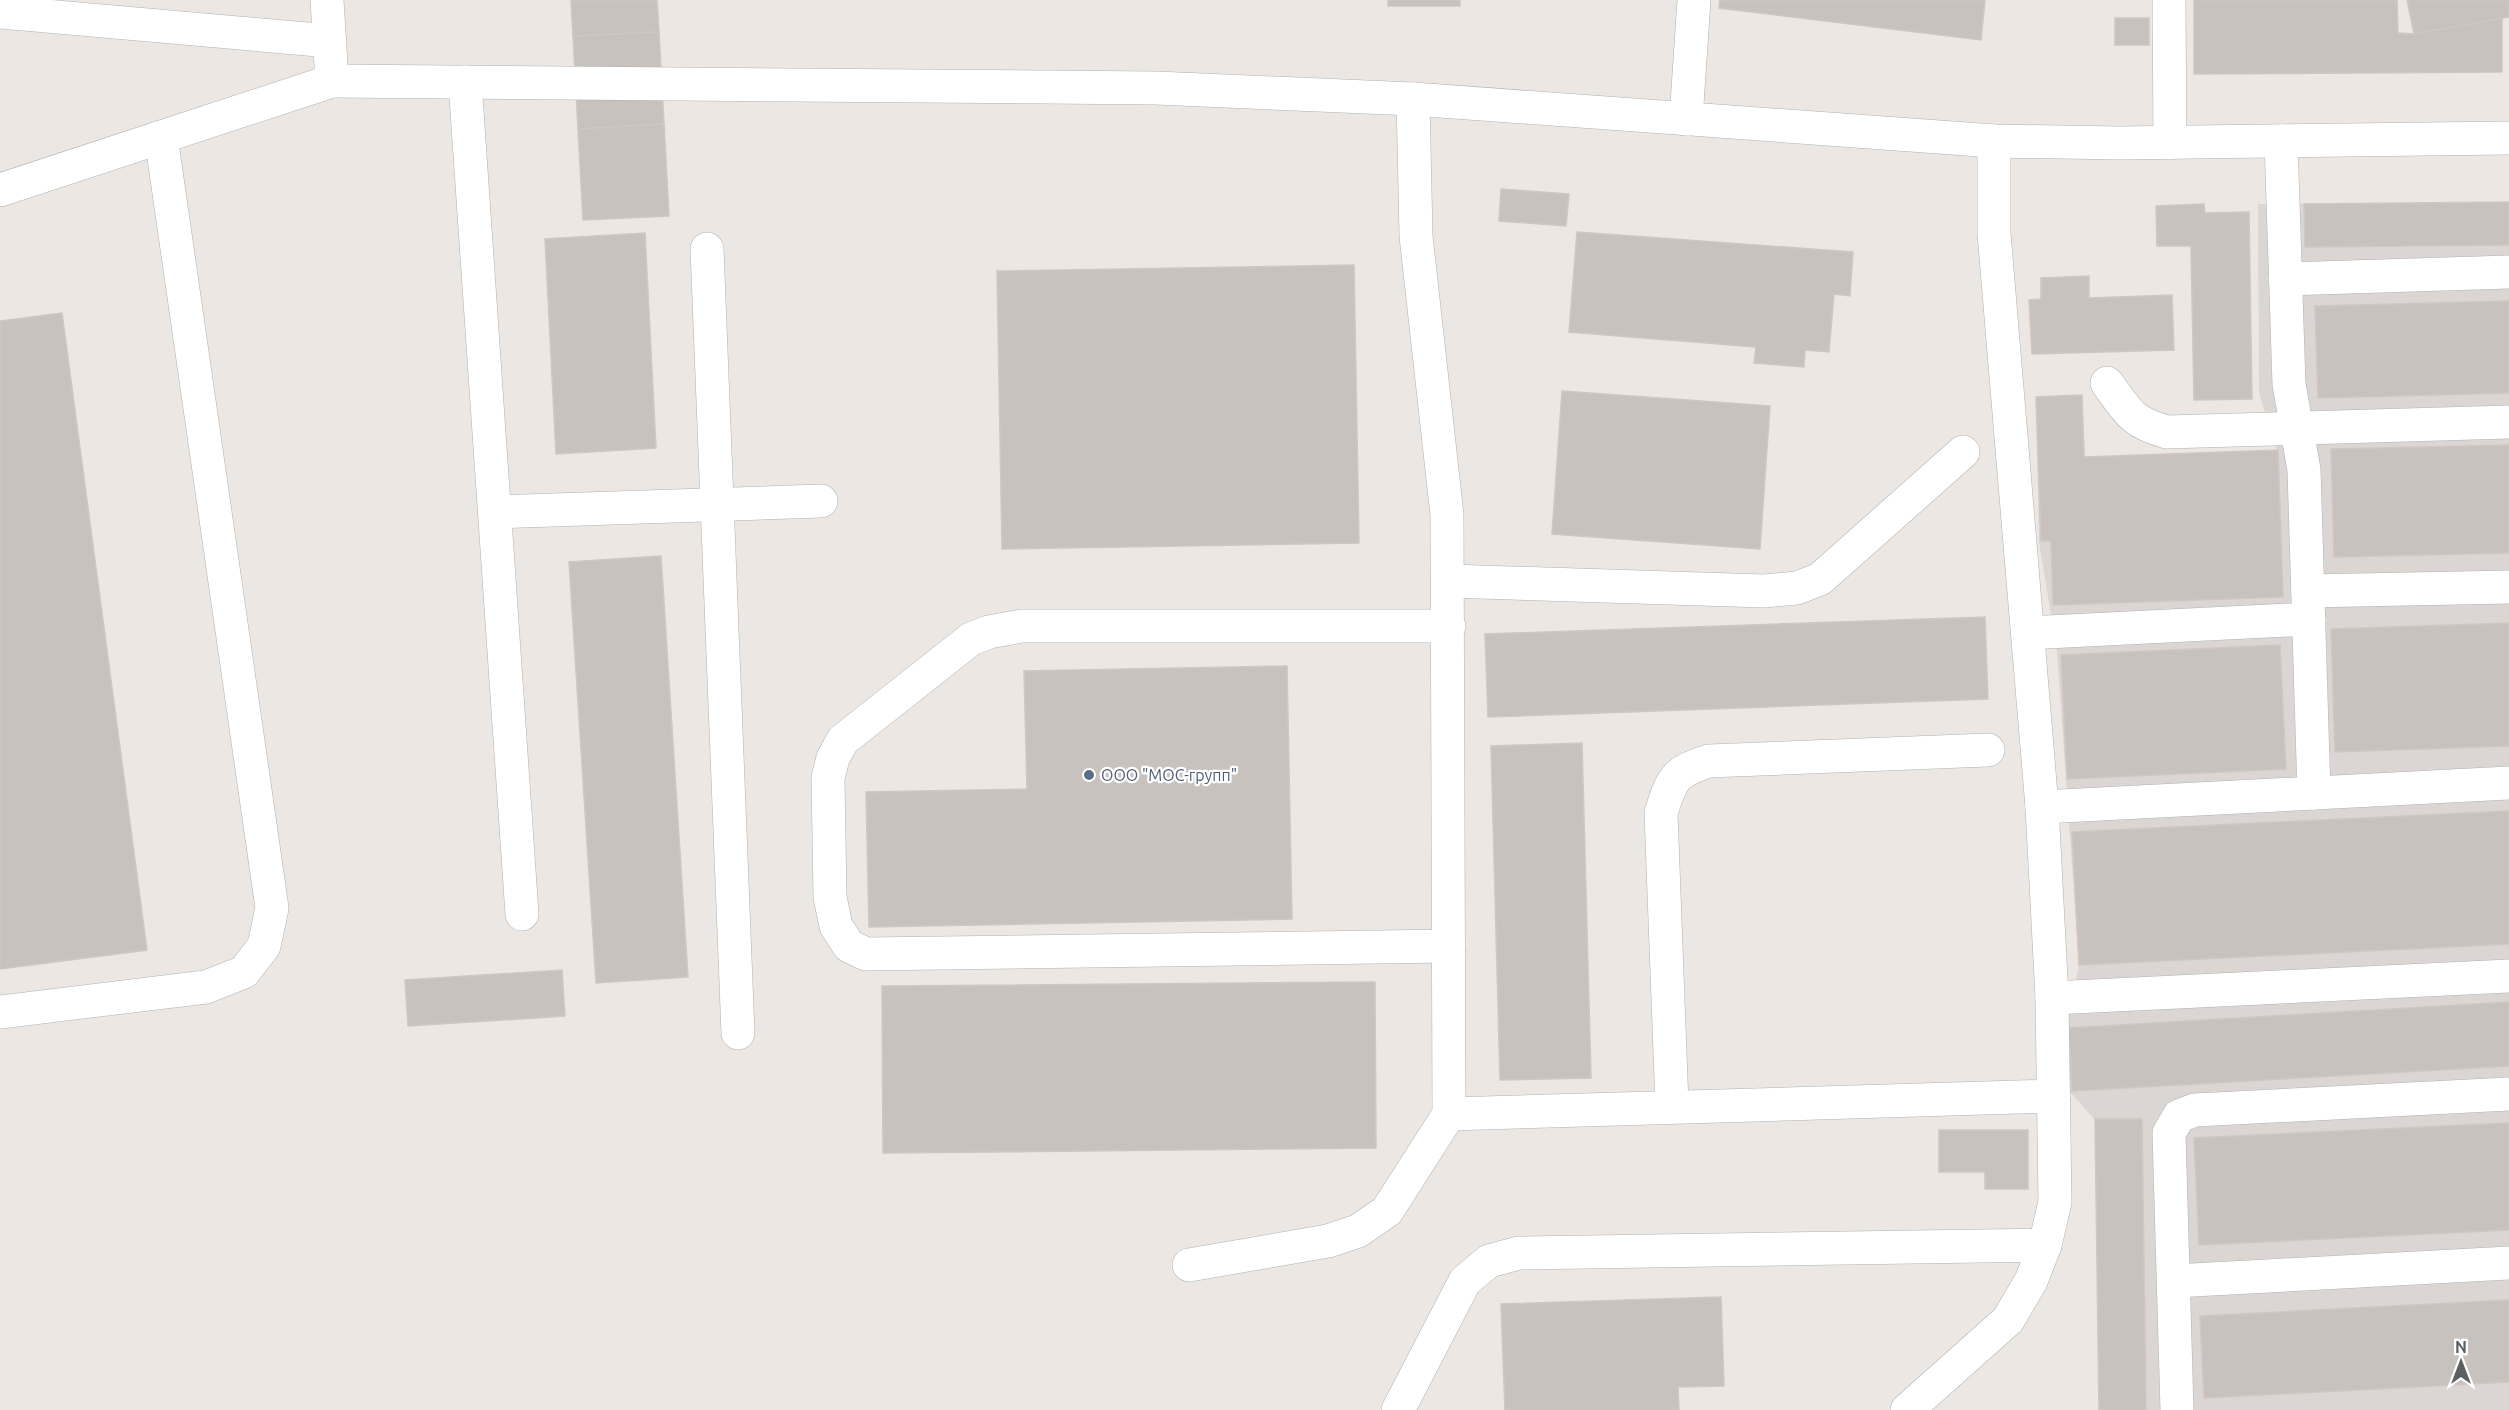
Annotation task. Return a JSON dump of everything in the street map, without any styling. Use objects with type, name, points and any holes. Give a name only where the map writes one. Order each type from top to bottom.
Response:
[{"type":"street","points":[[327,0],[332,81]]},
{"type":"street","points":[[1686,119],[1694,0]]},
{"type":"street","points":[[2169,0],[2170,143]]},
{"type":"street","points":[[0,12],[330,41]]},
{"type":"street","points":[[0,190],[332,81],[1156,88],[1413,99],[1994,141],[2170,143],[2509,138]]},
{"type":"street","points":[[465,82],[522,914]]},
{"type":"street","points":[[1189,1265],[1328,1241],[1358,1231],[1387,1211],[1449,1114],[1447,515],[1416,236],[1413,99]]},
{"type":"street","points":[[0,1012],[206,987],[244,972],[264,946],[272,908],[161,137]]},
{"type":"street","points":[[1907,1410],[2008,1320],[2031,1281],[2045,1245],[2055,1202],[2052,999],[2042,807],[1994,233],[1994,141]]},
{"type":"street","points":[[2281,141],[2289,384],[2304,470],[2314,793]]},
{"type":"street","points":[[706,249],[738,1033]]},
{"type":"street","points":[[2285,279],[2509,272]]},
{"type":"street","points":[[2107,383],[2132,417],[2147,426],[2168,432],[2509,422]]},
{"type":"street","points":[[1449,581],[1764,591],[1797,588],[1820,579],[1963,452]]},
{"type":"street","points":[[495,512],[820,501]]},
{"type":"street","points":[[2029,633],[2509,587]]},
{"type":"street","points":[[1449,626],[1022,626],[989,632],[971,639],[843,740],[833,758],[828,778],[830,897],[836,926],[849,946],[866,954],[1449,946]]},
{"type":"street","points":[[1672,1106],[1661,813],[1670,784],[1685,769],[1709,761],[1988,750]]},
{"type":"street","points":[[2042,807],[2509,783]]},
{"type":"street","points":[[2052,999],[2509,976]]},
{"type":"street","points":[[2177,1410],[2169,1133],[2179,1116],[2195,1110],[2509,1094]]},
{"type":"street","points":[[1449,1114],[2054,1096]]},
{"type":"street","points":[[1398,1410],[1466,1281],[1489,1261],[1519,1253],[2045,1245]]},
{"type":"street","points":[[2174,1281],[2509,1263]]},
{"type":"shaded area","points":[[2509,202],[2509,1410],[2099,1410],[2095,1120],[2071,1093],[2067,1026],[2079,965],[2057,652],[2039,542],[2036,397],[2082,395],[2085,457],[2277,450],[2259,393],[2258,204]]},
{"type":"building","points":[[571,0],[657,0],[659,32],[573,36]]},
{"type":"building","points":[[1388,0],[1460,0],[1460,6],[1388,6]]},
{"type":"building","points":[[1720,0],[1985,0],[1981,40],[1719,8]]},
{"type":"building","points":[[2194,0],[2397,0],[2398,33],[2414,34],[2502,18],[2502,72],[2194,74]]},
{"type":"building","points":[[2407,0],[2509,0],[2509,17],[2414,34]]},
{"type":"building","points":[[2115,18],[2149,18],[2149,45],[2115,45]]},
{"type":"building","points":[[659,32],[664,124],[578,129],[573,36]]},
{"type":"building","points":[[664,124],[669,216],[583,220],[578,129]]},
{"type":"building","points":[[1501,189],[1569,194],[1566,226],[1499,221]]},
{"type":"building","points":[[2509,202],[2509,245],[2305,247],[2304,204]]},
{"type":"building","points":[[2204,204],[2205,213],[2249,212],[2252,399],[2194,400],[2191,246],[2157,246],[2156,206]]},
{"type":"building","points":[[1577,232],[1853,252],[1850,296],[1834,294],[1829,352],[1805,350],[1804,367],[1754,363],[1756,347],[1569,332]]},
{"type":"building","points":[[645,233],[656,448],[556,454],[545,239]]},
{"type":"building","points":[[1354,265],[1359,543],[1002,549],[997,271]]},
{"type":"building","points":[[2089,276],[2089,298],[2172,295],[2174,350],[2032,354],[2029,300],[2041,299],[2041,278]]},
{"type":"building","points":[[2509,301],[2509,393],[2318,398],[2315,306]]},
{"type":"building","points":[[62,313],[147,950],[0,969],[0,321]]},
{"type":"building","points":[[1562,391],[1770,406],[1760,549],[1552,534]]},
{"type":"building","points":[[2082,395],[2084,457],[2278,450],[2283,597],[2053,605],[2051,541],[2041,541],[2036,397]]},
{"type":"building","points":[[2509,445],[2509,553],[2334,557],[2331,449]]},
{"type":"building","points":[[661,556],[688,977],[596,983],[569,562]]},
{"type":"building","points":[[1985,617],[1988,699],[1488,717],[1485,634]]},
{"type":"building","points":[[2509,623],[2509,746],[2335,752],[2331,629]]},
{"type":"building","points":[[2280,645],[2286,769],[2067,779],[2061,655]]},
{"type":"building","points":[[1287,666],[1292,919],[869,927],[866,792],[1027,789],[1024,671]]},
{"type":"building","points":[[1582,743],[1591,1078],[1500,1080],[1491,746]]},
{"type":"building","points":[[2509,811],[2509,944],[2079,965],[2072,832]]},
{"type":"building","points":[[562,970],[565,1016],[408,1026],[405,980]]},
{"type":"building","points":[[1375,982],[1376,1148],[883,1153],[882,986]]},
{"type":"building","points":[[2509,1002],[2509,1066],[2072,1091],[2069,1028]]},
{"type":"building","points":[[2095,1119],[2142,1119],[2146,1410],[2099,1410]]},
{"type":"building","points":[[2509,1123],[2509,1230],[2199,1245],[2194,1138]]},
{"type":"building","points":[[1939,1130],[2028,1130],[2028,1189],[1985,1189],[1985,1172],[1939,1172]]},
{"type":"building","points":[[1721,1297],[1724,1386],[1678,1387],[1679,1410],[1505,1410],[1501,1304]]},
{"type":"building","points":[[2509,1300],[2509,1382],[2204,1398],[2200,1316]]},
{"type":"place","name":"ООО \"МОС-групп\"","points":[[1089,775]]}]
